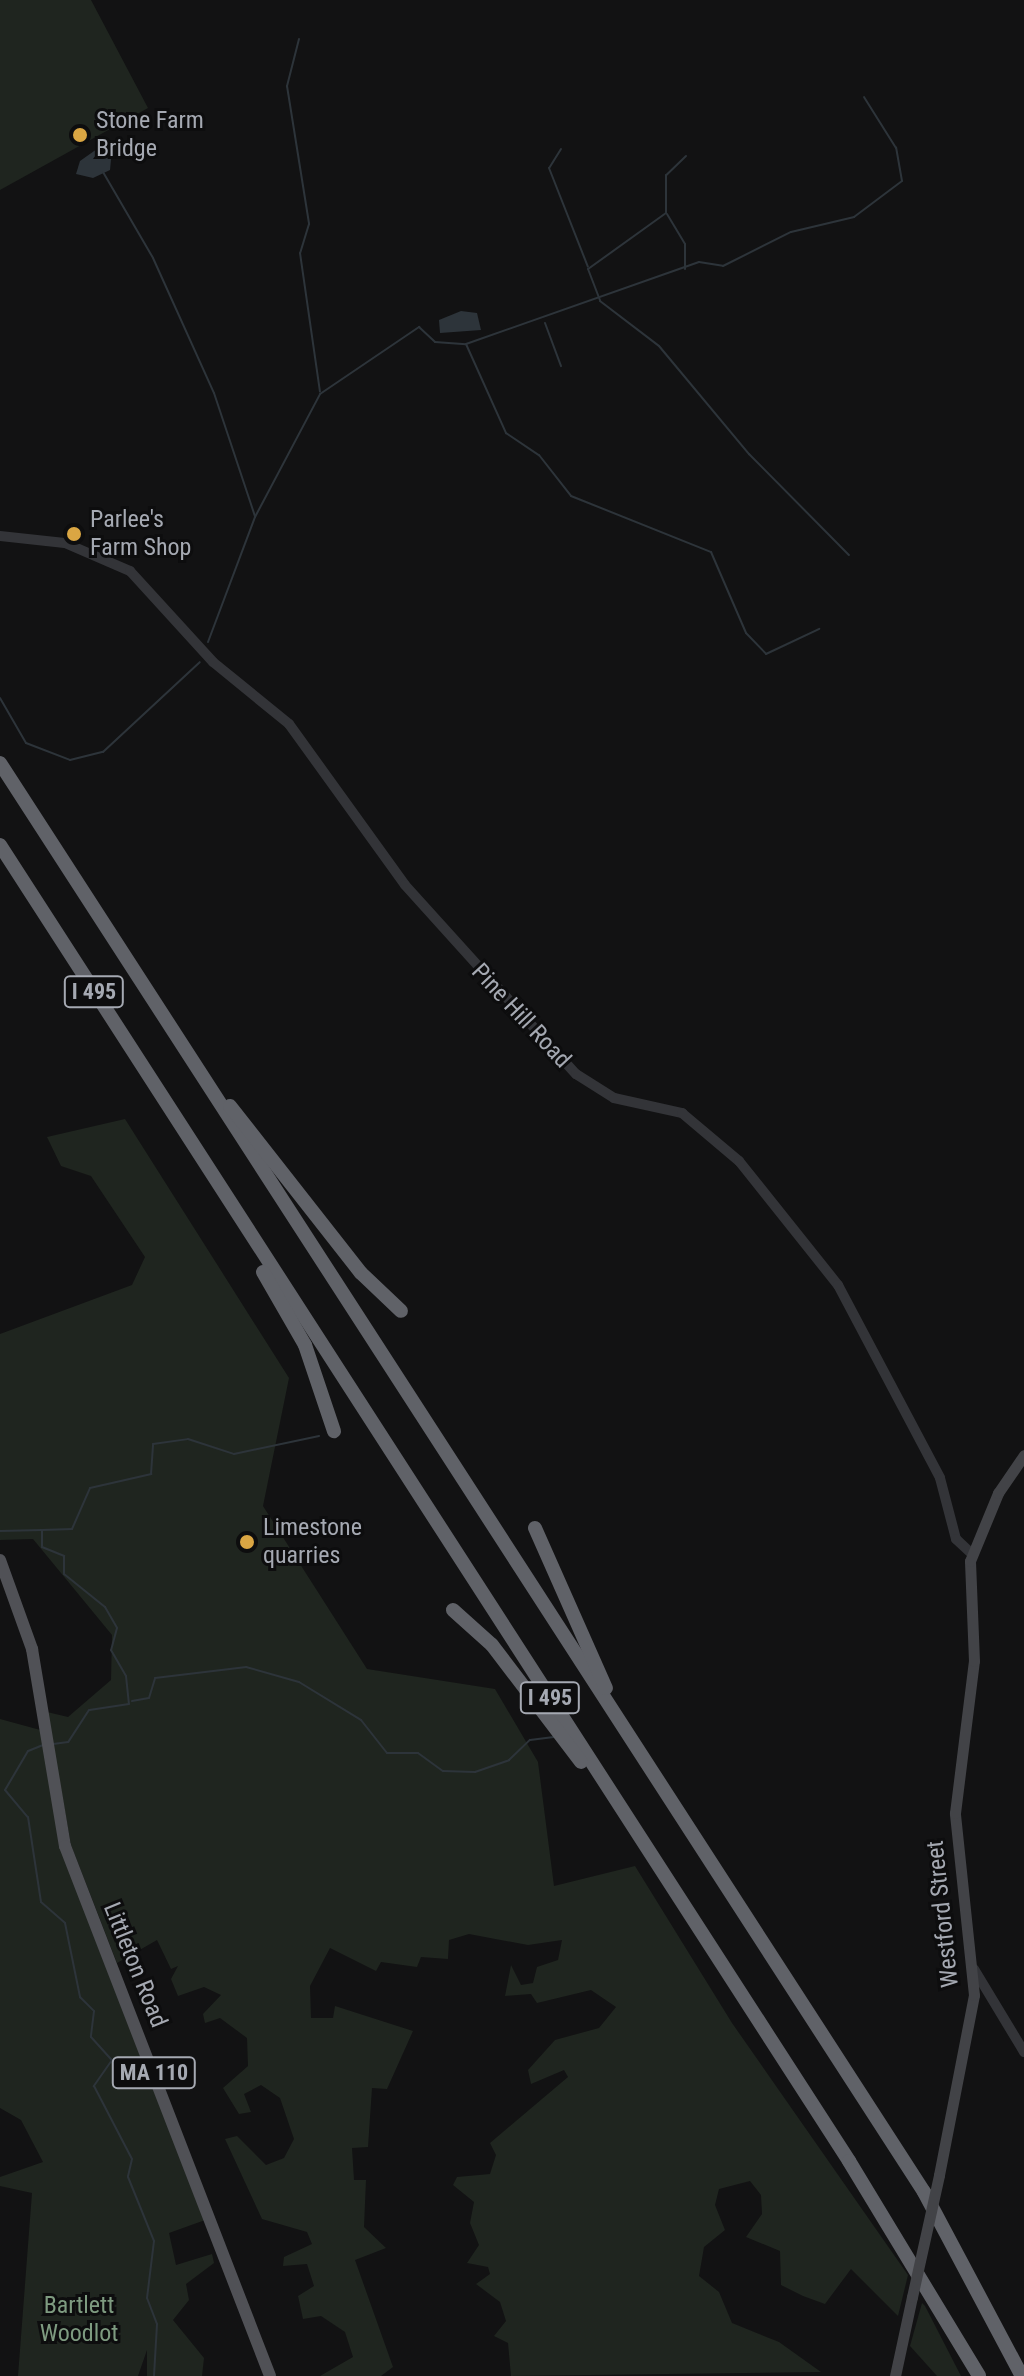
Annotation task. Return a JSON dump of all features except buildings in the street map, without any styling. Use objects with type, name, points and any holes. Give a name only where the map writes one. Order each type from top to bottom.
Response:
[{"type":"highway","name":"I 495","points":[[0,763],[924,2192],[1023,2374]]},
{"type":"highway","name":"I 495","points":[[0,845],[960,2341],[976,2376]]},
{"type":"highway","points":[[204,1078],[401,1311]]},
{"type":"highway","points":[[188,1139],[305,1345],[334,1431]]},
{"type":"highway","points":[[535,1528],[571,1620],[640,1756]]},
{"type":"highway","points":[[453,1610],[492,1645],[643,1846]]},
{"type":"main road","name":"Westford Street","points":[[895,2376],[972,2006],[974,1969],[955,1813],[974,1661],[971,1553],[1024,1455]]},
{"type":"main road","name":"Littleton Road","points":[[1,1562],[29,1637],[47,1767],[72,1866],[270,2376]]},
{"type":"street","name":"Pine Hill Road","points":[[0,536],[65,543],[130,571],[213,662],[289,724],[395,873],[576,1074],[614,1098],[682,1113],[731,1152],[838,1285],[940,1478],[956,1539],[971,1553]]},
{"type":"street","points":[[974,1969],[1024,2052]]},
{"type":"street","points":[[972,2006],[995,2003]]},
{"type":"green space","points":[[0,0],[91,0],[148,108],[0,190]]},
{"type":"green space","points":[[125,1119],[289,1378],[263,1506],[367,1669],[495,1689],[538,1762],[554,1886],[635,1866],[732,2023],[908,2275],[898,2316],[851,2269],[825,2304],[803,2296],[781,2285],[780,2251],[746,2237],[762,2214],[761,2195],[750,2181],[719,2189],[715,2205],[725,2230],[704,2247],[699,2276],[719,2292],[732,2323],[779,2342],[821,2372],[511,2376],[508,2343],[494,2336],[506,2321],[500,2302],[476,2284],[490,2274],[488,2267],[467,2263],[479,2245],[470,2223],[474,2202],[453,2185],[457,2177],[490,2174],[496,2155],[490,2143],[568,2077],[564,2070],[531,2084],[528,2070],[555,2040],[599,2028],[616,2007],[591,1990],[537,2003],[531,1994],[505,1996],[511,1965],[521,1985],[533,1983],[537,1967],[558,1960],[562,1940],[528,1945],[469,1934],[449,1940],[448,1959],[421,1957],[417,1967],[381,1962],[376,1971],[330,1948],[310,1986],[311,2018],[333,2018],[335,2006],[413,2031],[387,2089],[372,2088],[368,2147],[352,2148],[354,2180],[366,2180],[364,2227],[386,2248],[355,2260],[393,2367],[381,2376],[320,2376],[353,2357],[345,2332],[321,2316],[303,2319],[298,2296],[314,2286],[307,2264],[283,2266],[284,2257],[312,2244],[307,2232],[262,2219],[225,2139],[237,2136],[266,2165],[284,2158],[294,2139],[280,2098],[261,2085],[244,2094],[251,2112],[239,2114],[223,2088],[248,2066],[247,2038],[220,2018],[205,2023],[203,2014],[221,1995],[204,1987],[178,1996],[171,1979],[178,1966],[171,1969],[157,1940],[117,1963],[71,1845],[47,1712],[68,1717],[111,1680],[112,1635],[33,1539],[0,1540],[0,1334],[132,1285],[145,1257],[91,1176],[61,1166],[47,1137]]},
{"type":"green space","name":"Bartlett Woodlot","points":[[0,1719],[44,1731],[54,1808],[208,2219],[169,2233],[176,2265],[212,2254],[214,2263],[186,2284],[189,2300],[173,2320],[204,2358],[202,2376],[147,2376],[147,2350],[138,2376],[18,2376],[32,2193],[0,2186],[0,2177],[43,2162],[21,2120],[0,2108]]},
{"type":"green space","points":[[922,2303],[961,2376],[937,2376],[910,2346]]},
{"type":"shaded area","points":[[104,144],[112,149],[110,170],[93,178],[76,174],[80,161]]},
{"type":"shaded area","points":[[461,311],[477,313],[481,330],[440,333],[439,320]]},
{"type":"waterway","points":[[299,39],[287,86],[309,224],[300,253],[320,392]]},
{"type":"waterway","points":[[208,642],[255,517],[320,394],[419,327],[435,342],[466,344],[699,262],[723,266],[791,232],[854,217],[902,181],[896,148],[864,97]]},
{"type":"waterway","points":[[561,149],[549,168],[588,267]]},
{"type":"waterway","points":[[686,156],[666,175],[666,213],[588,269],[600,301],[659,346],[749,454],[849,555]]},
{"type":"waterway","points":[[103,172],[153,258],[214,393],[255,516]]},
{"type":"waterway","points":[[667,214],[685,244],[685,269]]},
{"type":"waterway","points":[[545,323],[561,366]]},
{"type":"waterway","points":[[466,344],[506,433],[539,455],[571,496],[711,552],[746,633],[766,654],[819,629]]},
{"type":"waterway","points":[[0,698],[26,743],[70,760],[103,752],[200,662]]},
{"type":"waterway","points":[[42,1530],[72,1529],[90,1488],[151,1474],[153,1444],[188,1439],[234,1454],[319,1436]]},
{"type":"waterway","points":[[0,1531],[42,1530],[42,1547],[64,1556],[64,1574],[105,1607],[117,1628],[111,1650],[126,1676],[129,1704],[89,1710],[68,1742],[53,1744]]},
{"type":"waterway","points":[[132,1701],[149,1698],[155,1678],[246,1667],[299,1682],[361,1720],[387,1753],[418,1753],[443,1771],[475,1772],[509,1760],[530,1740],[554,1737]]},
{"type":"waterway","points":[[43,1745],[28,1751],[5,1790],[28,1817],[41,1902],[65,1923],[80,1997],[94,2011],[91,2037],[112,2060],[94,2086],[132,2159],[128,2177],[154,2241],[147,2298],[157,2324],[154,2376]]},
{"type":"place","name":"Stone Farm Bridge","points":[[80,135]]},
{"type":"place","name":"Parlee's Farm Shop","points":[[74,534]]},
{"type":"place","name":"Limestone quarries","points":[[247,1542]]}]
